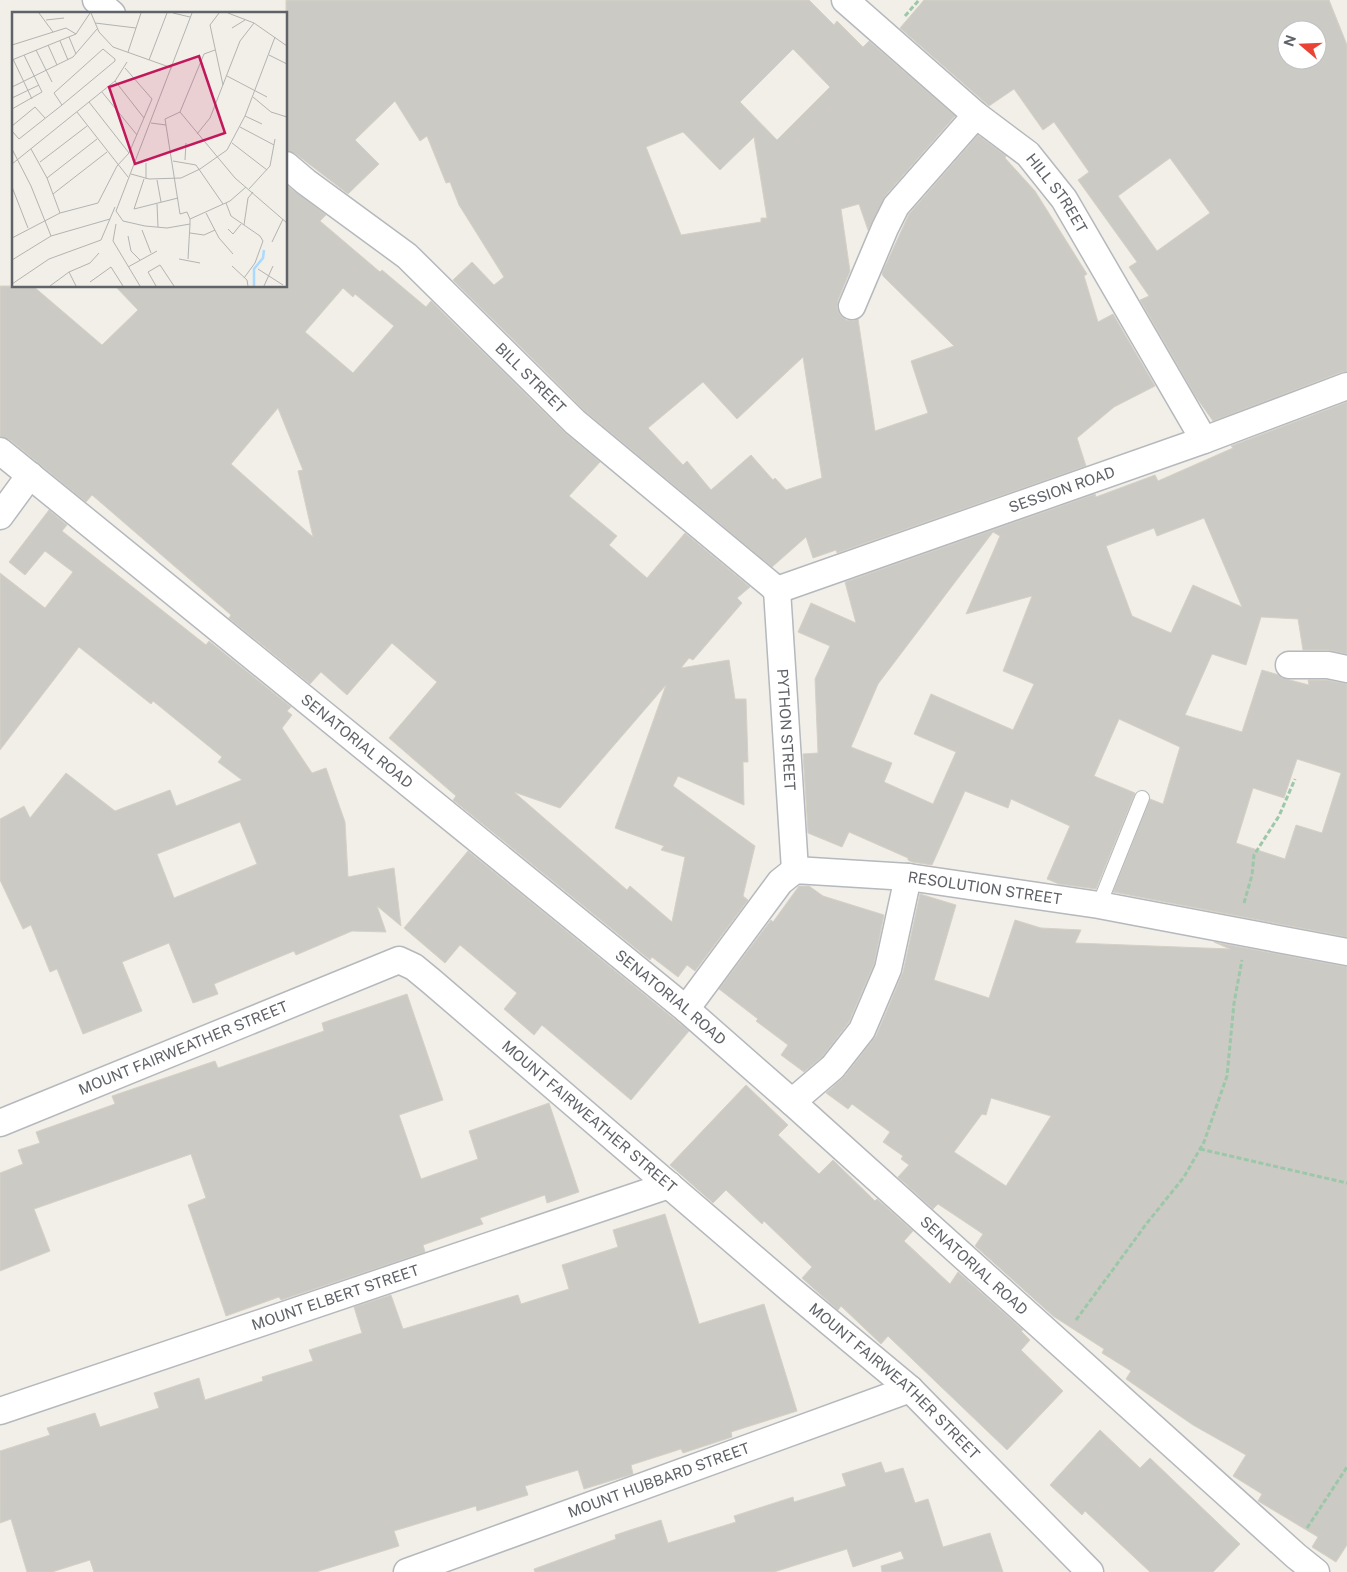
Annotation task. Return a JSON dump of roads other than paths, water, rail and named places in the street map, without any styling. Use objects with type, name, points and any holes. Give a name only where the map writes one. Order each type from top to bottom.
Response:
[{"type":"street","points":[[96,0],[110,12]]},
{"type":"street","name":"HILL STREET","points":[[845,0],[976,115],[1028,154],[1064,199],[1204,440]]},
{"type":"street","points":[[852,306],[896,206],[976,115]]},
{"type":"street","name":"BILL STREET","points":[[288,167],[407,256],[575,422],[777,590]]},
{"type":"street","name":"SESSION ROAD","points":[[777,590],[1204,440],[1347,386]]},
{"type":"street","name":"SENATORIAL ROAD","points":[[0,450],[686,1010],[792,1102],[1316,1572]]},
{"type":"street","points":[[0,516],[30,475]]},
{"type":"street","name":"PYTHON STREET","points":[[777,590],[795,870]]},
{"type":"street","points":[[1289,665],[1328,665],[1347,669]]},
{"type":"street","points":[[686,1010],[780,882],[795,870]]},
{"type":"street","name":"RESOLUTION STREET","points":[[795,870],[908,877],[1099,904],[1347,952]]},
{"type":"street","points":[[792,1102],[833,1067],[862,1030],[888,969],[908,877]]},
{"type":"street","name":"MOUNT FAIRWEATHER STREET","points":[[0,1123],[399,960],[414,967],[425,976],[791,1290],[910,1389],[1090,1572]]},
{"type":"street","name":"MOUNT ELBERT STREET","points":[[0,1411],[669,1185]]},
{"type":"street","name":"MOUNT HUBBARD STREET","points":[[407,1572],[910,1389]]},
{"type":"lane","points":[[1099,904],[1142,798]]}]
